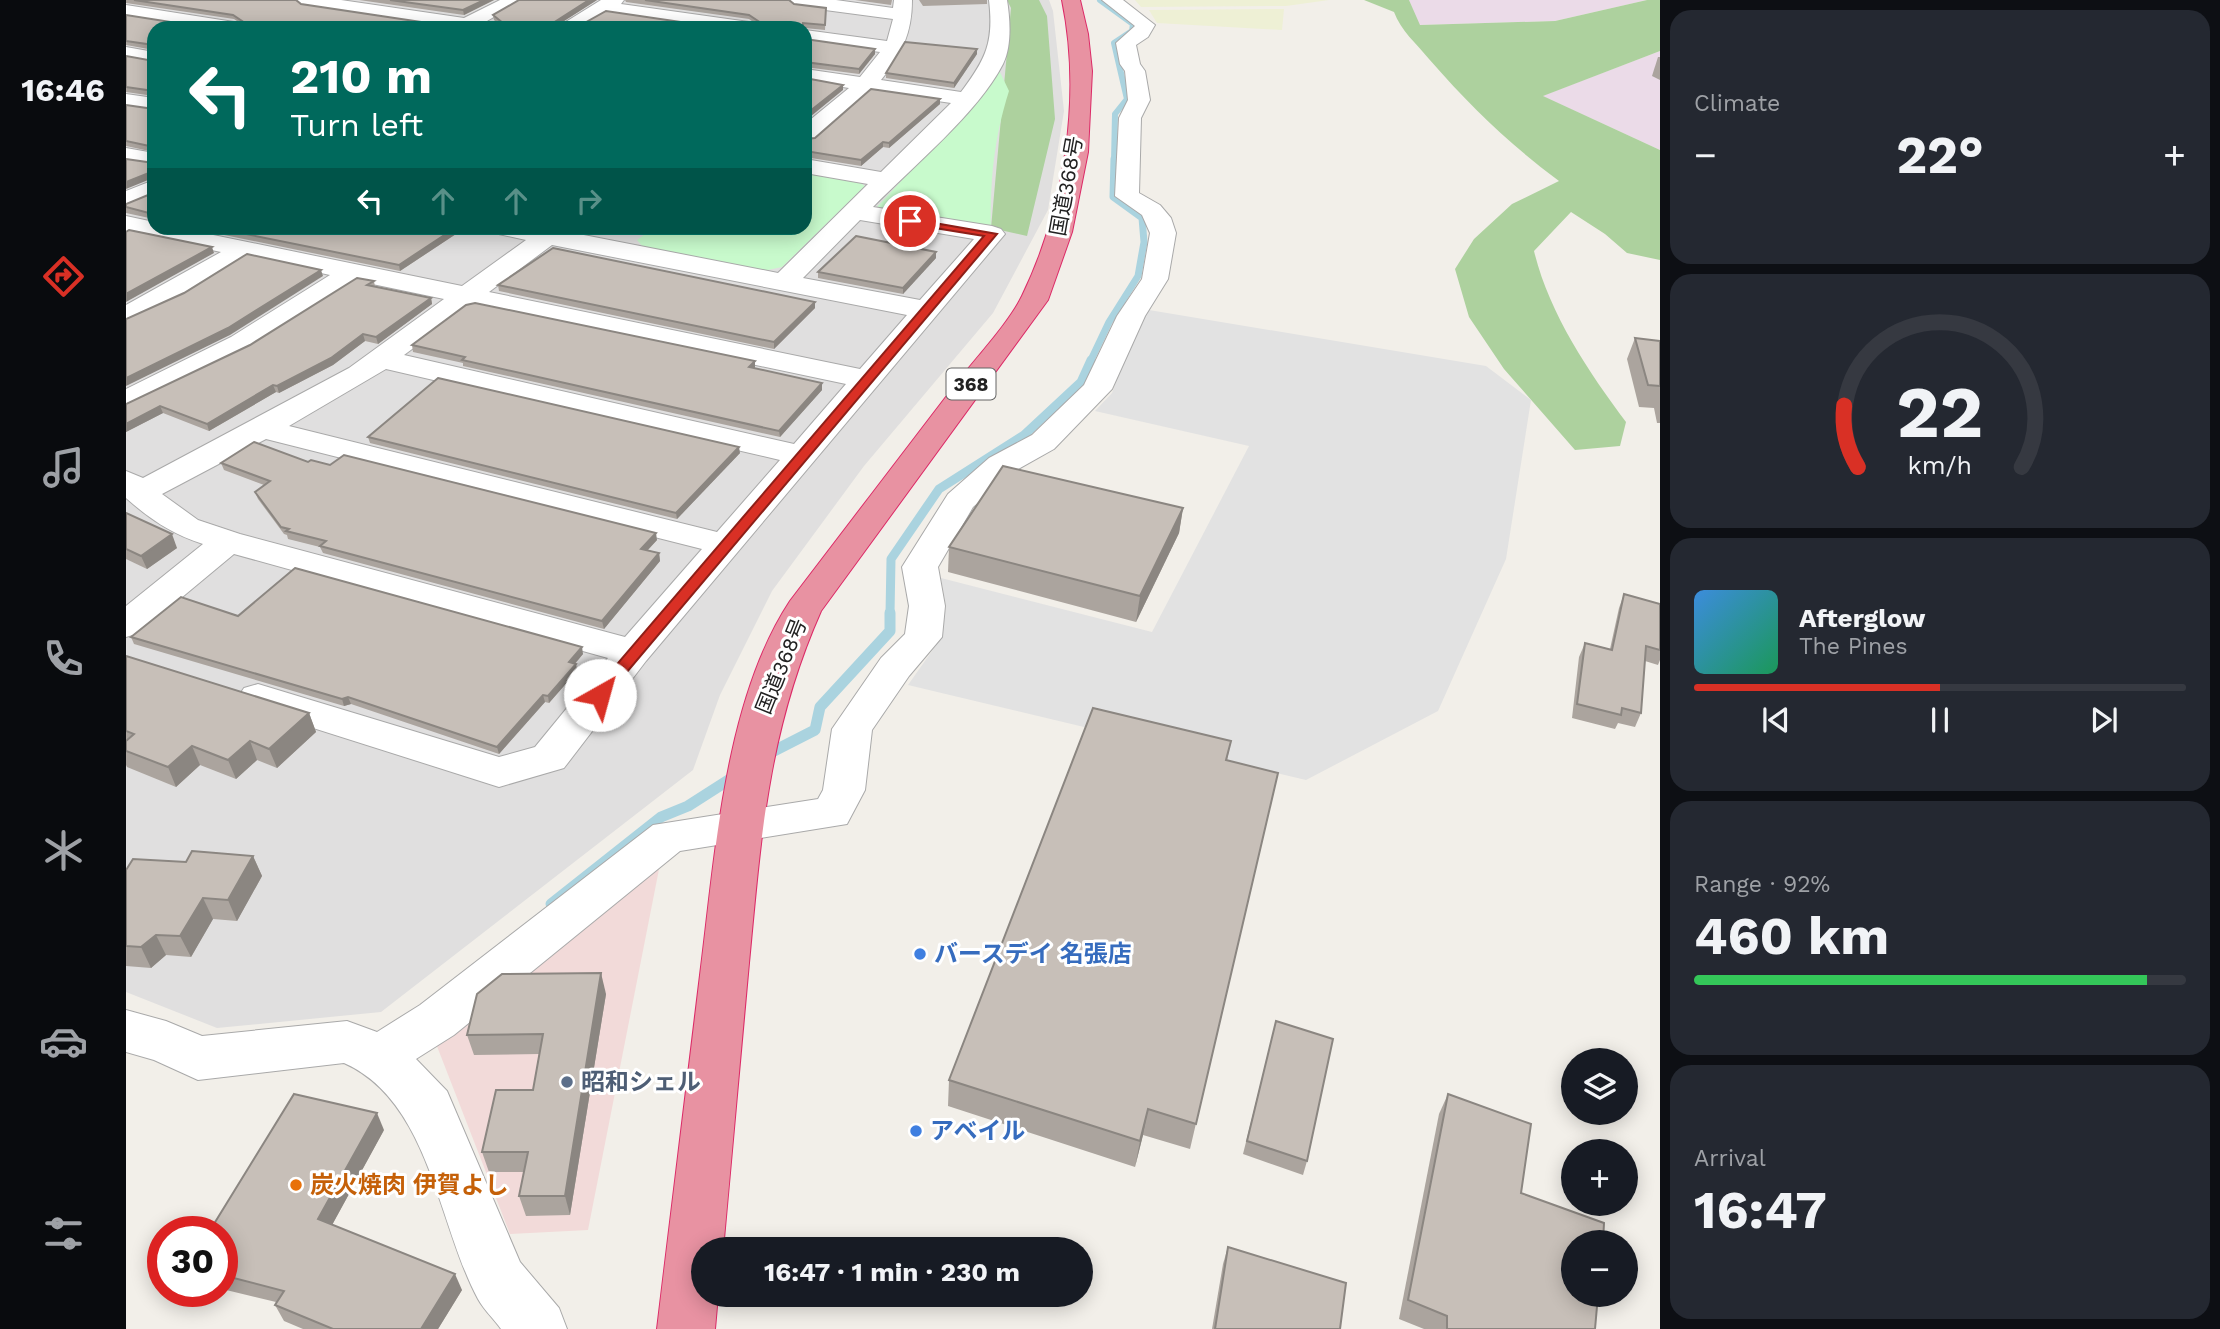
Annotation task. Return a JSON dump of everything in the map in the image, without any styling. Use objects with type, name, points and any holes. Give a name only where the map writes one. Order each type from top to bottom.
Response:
[{"type":"highway","name":"国道368号","points":[[686,1329],[743,816],[755,733],[783,652],[803,609],[1034,300],[1051,263],[1066,194],[1083,84],[1082,46],[1071,0]]},
{"type":"street","points":[[128,12],[159,0]]},
{"type":"street","points":[[303,0],[432,21]]},
{"type":"street","points":[[473,21],[514,0]]},
{"type":"street","points":[[795,0],[903,7],[894,48],[865,84],[812,124]]},
{"type":"street","points":[[785,282],[967,99],[994,62],[1002,23],[998,0]]},
{"type":"street","points":[[384,1054],[437,1020],[668,836],[743,816],[832,813],[844,790],[852,729],[895,667],[923,637],[927,606],[920,567],[960,501],[1001,465],[1043,442],[1097,390],[1130,316],[1155,279],[1163,233],[1158,218],[1127,197],[1130,118],[1139,100],[1135,71],[1130,64],[1126,43],[1141,33],[1145,25],[1111,0]]},
{"type":"street","points":[[578,21],[608,4],[708,21]]},
{"type":"street","points":[[128,12],[188,21]]},
{"type":"street","points":[[812,37],[894,48]]},
{"type":"street","points":[[126,53],[147,57]]},
{"type":"street","points":[[812,76],[967,99]]},
{"type":"street","points":[[126,101],[147,105]]},
{"type":"street","points":[[126,155],[147,159]]},
{"type":"street","points":[[812,167],[886,180]]},
{"type":"street","points":[[126,201],[147,190]]},
{"type":"street","points":[[219,685],[499,772],[549,758],[633,652],[992,234],[856,212]]},
{"type":"street","points":[[126,224],[147,228]]},
{"type":"street","points":[[181,235],[868,380]]},
{"type":"street","points":[[542,235],[926,310]]},
{"type":"street","points":[[612,249],[631,235]]},
{"type":"street","points":[[548,236],[382,359],[334,390],[261,428],[133,486],[153,506],[186,527],[228,541],[633,652]]},
{"type":"street","points":[[126,316],[175,291],[245,248]]},
{"type":"street","points":[[126,401],[252,337],[355,271]]},
{"type":"street","points":[[382,359],[802,455]]},
{"type":"street","points":[[261,428],[726,545]]},
{"type":"street","points":[[126,625],[228,541]]},
{"type":"street","points":[[126,1031],[166,1042],[198,1058],[347,1042],[384,1054],[429,1107],[499,1280],[538,1329]]},
{"type":"shaded area","points":[[126,0],[1049,0],[1053,11],[1064,111],[1048,210],[993,313],[864,466],[772,591],[720,695],[693,770],[381,1012],[217,1028],[126,992]]},
{"type":"shaded area","points":[[1409,0],[1647,0],[1555,21],[1419,25]]},
{"type":"shaded area","points":[[1660,51],[1660,150],[1542,96]]},
{"type":"shaded area","points":[[1143,309],[1486,366],[1531,400],[1506,559],[1438,711],[1306,780],[908,685],[939,641],[946,607],[941,578],[1152,632],[1249,446],[1095,411],[1112,393]]},
{"type":"shaded area","points":[[662,854],[588,1230],[510,1234],[433,1036]]},
{"type":"green space","points":[[1007,0],[1039,0],[1047,16],[1055,119],[1027,236],[991,228],[1011,8]]},
{"type":"green space","points":[[1135,0],[1329,0],[1286,6],[1141,7]]},
{"type":"green space","points":[[1364,0],[1409,0],[1420,25],[1555,21],[1647,0],[1660,0],[1660,51],[1543,96],[1660,150],[1660,260],[1627,253],[1605,234],[1571,212],[1534,251],[1549,297],[1571,341],[1626,422],[1620,446],[1575,450],[1504,369],[1469,317],[1455,269],[1474,239],[1512,204],[1559,181],[1475,109],[1409,37],[1394,12]]},
{"type":"green space","points":[[1284,9],[1282,30],[1157,23],[1149,10]]},
{"type":"green space","points":[[999,70],[1009,91],[994,159],[991,228],[876,208],[970,107]]},
{"type":"green space","points":[[812,171],[854,179],[865,186],[782,267],[763,271],[643,247],[637,240],[644,235],[812,235]]},
{"type":"building","points":[[134,0],[296,0],[301,4],[415,21],[242,21],[233,15]]},
{"type":"building","points":[[390,0],[484,0],[463,10]]},
{"type":"building","points":[[519,0],[589,0],[556,21],[500,21],[493,15]]},
{"type":"building","points":[[645,0],[789,0],[794,4],[826,8],[825,25],[812,24],[812,21],[758,21],[749,15]]},
{"type":"building","points":[[606,11],[674,21],[588,21]]},
{"type":"building","points":[[126,15],[164,21],[147,21],[147,44],[126,41]]},
{"type":"building","points":[[812,40],[875,49],[859,69],[812,63]]},
{"type":"building","points":[[905,42],[977,49],[954,83],[886,73]]},
{"type":"building","points":[[126,56],[147,60],[147,90],[126,87]]},
{"type":"building","points":[[812,79],[843,85],[812,109]]},
{"type":"building","points":[[871,89],[940,99],[889,143],[883,142],[861,160],[812,152],[812,138]]},
{"type":"building","points":[[126,105],[147,108],[147,146],[126,141]]},
{"type":"building","points":[[126,159],[147,162],[147,174],[126,182]]},
{"type":"building","points":[[147,195],[147,212],[126,207],[126,204]]},
{"type":"building","points":[[129,230],[212,247],[126,294],[126,232]]},
{"type":"building","points":[[251,235],[444,235],[399,265]]},
{"type":"building","points":[[856,236],[936,252],[903,288],[818,272]]},
{"type":"building","points":[[553,248],[815,302],[774,342],[498,285]]},
{"type":"building","points":[[247,254],[321,270],[228,328],[126,378],[126,319],[184,293]]},
{"type":"building","points":[[357,278],[374,281],[367,285],[431,298],[376,337],[363,334],[331,358],[277,386],[273,385],[207,424],[160,406],[126,424],[126,404],[250,345]]},
{"type":"building","points":[[475,303],[755,361],[749,367],[822,383],[779,431],[462,360],[465,357],[412,345],[466,305]]},
{"type":"building","points":[[1635,338],[1660,341],[1660,386],[1648,385]]},
{"type":"building","points":[[438,378],[739,447],[676,513],[368,437]]},
{"type":"building","points":[[254,442],[308,462],[311,460],[330,465],[344,455],[656,533],[641,549],[659,553],[602,621],[320,546],[326,541],[286,531],[289,529],[281,527],[255,492],[270,481],[221,463]]},
{"type":"building","points":[[1003,466],[1183,508],[1140,596],[949,547]]},
{"type":"building","points":[[126,513],[172,534],[141,556],[126,549]]},
{"type":"building","points":[[295,568],[582,647],[569,662],[576,664],[548,696],[543,695],[497,747],[348,697],[342,699],[131,637],[181,597],[238,616]]},
{"type":"building","points":[[1624,594],[1660,604],[1660,650],[1646,646],[1641,713],[1622,708],[1621,715],[1577,704],[1585,643],[1612,650]]},
{"type":"building","points":[[126,656],[309,713],[269,749],[250,741],[228,760],[192,746],[168,767],[126,751],[126,741],[134,734],[126,731]]},
{"type":"building","points":[[1093,708],[1231,741],[1226,760],[1278,773],[1196,1124],[1148,1109],[1140,1141],[949,1080]]},
{"type":"building","points":[[192,851],[253,856],[228,900],[203,898],[180,936],[156,935],[141,947],[126,946],[126,870],[133,859],[186,862]]},
{"type":"building","name":"昭和シェル","points":[[601,973],[565,1196],[519,1196],[528,1152],[482,1152],[496,1090],[533,1090],[543,1034],[467,1035],[477,994],[502,974]]},
{"type":"building","points":[[1276,1021],[1333,1039],[1307,1161],[1247,1141]]},
{"type":"building","points":[[294,1094],[377,1113],[318,1219],[455,1274],[421,1329],[333,1329],[275,1305],[284,1291],[238,1279],[238,1216],[219,1216]]},
{"type":"building","points":[[1448,1094],[1531,1124],[1521,1193],[1561,1207],[1561,1216],[1585,1216],[1604,1223],[1604,1230],[1561,1230],[1561,1307],[1597,1307],[1595,1329],[1447,1329],[1447,1316],[1408,1300]]},
{"type":"building","points":[[1228,1247],[1346,1283],[1340,1329],[1215,1329]]},
{"type":"waterway","points":[[1100,0],[1133,24],[1132,31],[1114,43],[1127,99],[1115,114],[1114,161]]},
{"type":"waterway","points":[[1090,362],[1109,322],[1138,276],[1144,242],[1142,218],[1113,197],[1114,159]]},
{"type":"waterway","points":[[890,614],[891,559],[939,489],[1024,435],[1081,382],[1091,360]]},
{"type":"waterway","points":[[766,755],[815,730],[820,707],[890,631],[890,614]]},
{"type":"waterway","points":[[551,904],[661,817],[688,806],[738,774]]},
{"type":"place","name":"バースデイ 名張店","points":[[920,954]]},
{"type":"place","name":"昭和シェル","points":[[567,1082]]},
{"type":"place","name":"アベイル","points":[[916,1131]]},
{"type":"place","name":"炭火焼肉 伊賀よし","points":[[296,1185]]},
{"type":"route","points":[[600,695],[633,652],[992,234],[910,221]]}]
